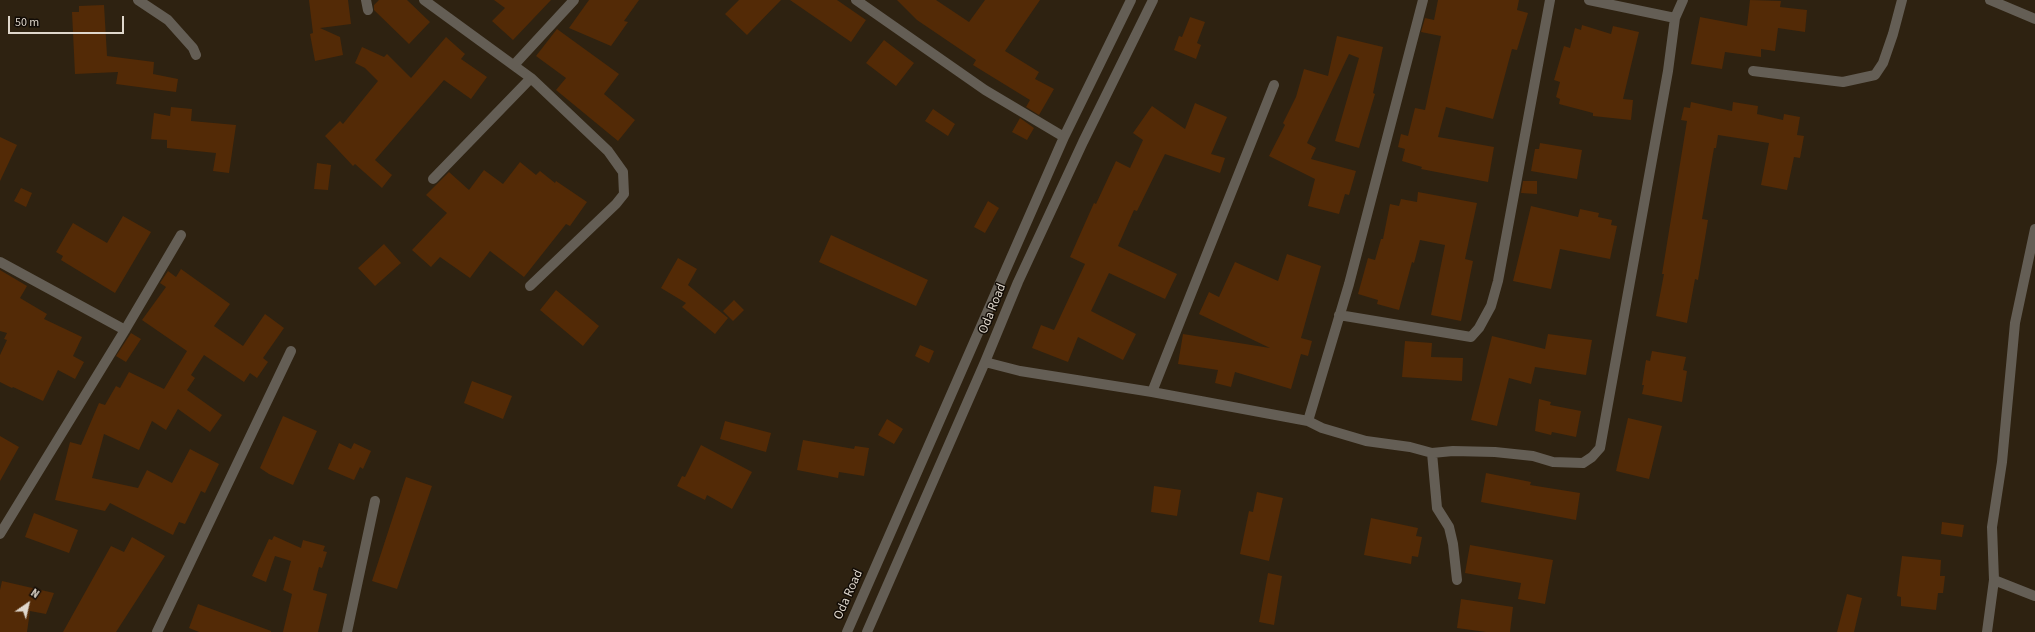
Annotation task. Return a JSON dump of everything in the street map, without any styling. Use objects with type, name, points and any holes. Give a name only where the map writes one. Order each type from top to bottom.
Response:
[{"type":"street","points":[[138,0],[168,20],[193,48],[196,55]]},
{"type":"street","points":[[424,0],[531,78],[608,151],[623,172],[624,194],[616,204],[530,286]]},
{"type":"street","points":[[514,65],[574,0]]},
{"type":"street","points":[[856,0],[985,90],[1064,137]]},
{"type":"street","name":"Oda Road","points":[[847,632],[1064,137],[1131,0]]},
{"type":"street","name":"Oda Road","points":[[867,632],[985,362],[1018,282],[1153,0]]},
{"type":"street","points":[[1308,421],[1339,315],[1423,0]]},
{"type":"street","points":[[1339,315],[1471,337],[1479,328],[1491,306],[1498,281],[1550,0]]},
{"type":"street","points":[[1590,0],[1675,18]]},
{"type":"street","points":[[985,362],[1020,371],[1152,392],[1308,421],[1322,428],[1366,441],[1410,447],[1432,454],[1453,451],[1495,452],[1533,456],[1553,462],[1583,463],[1600,448],[1665,86],[1675,18],[1683,0]]},
{"type":"street","points":[[1753,71],[1843,82],[1875,75],[1886,56],[1902,0]]},
{"type":"street","points":[[1990,0],[2035,19]]},
{"type":"street","points":[[433,179],[531,78]]},
{"type":"street","points":[[1152,392],[1274,85]]},
{"type":"street","points":[[1988,632],[1994,580],[1992,527],[2002,462],[2014,324],[2035,229]]},
{"type":"street","points":[[0,534],[125,330],[181,235]]},
{"type":"street","points":[[0,262],[125,330]]},
{"type":"street","points":[[156,632],[291,351]]},
{"type":"street","points":[[1432,454],[1436,508],[1449,526],[1453,544],[1457,580]]},
{"type":"street","points":[[347,632],[375,501]]},
{"type":"street","points":[[1994,580],[2035,596]]},
{"type":"building","points":[[309,0],[348,0],[351,24],[320,28],[340,37],[343,55],[315,61],[310,34],[313,33]]},
{"type":"building","points":[[379,0],[407,0],[430,22],[409,44],[374,10],[374,5]]},
{"type":"building","points":[[494,0],[551,0],[513,40],[492,21],[505,8]]},
{"type":"building","points":[[589,0],[639,0],[624,21],[628,22],[611,46],[569,28]]},
{"type":"building","points":[[739,0],[781,0],[747,35],[725,14]]},
{"type":"building","points":[[790,0],[837,0],[866,20],[851,42]]},
{"type":"building","points":[[897,0],[936,0],[969,22],[985,0],[1040,0],[1005,51],[1039,72],[1035,79],[1054,89],[1039,115],[1026,107],[1030,100],[973,65],[976,60],[917,20]]},
{"type":"building","points":[[1438,0],[1519,0],[1517,10],[1528,13],[1517,50],[1512,49],[1493,119],[1446,107],[1438,137],[1494,147],[1488,182],[1421,169],[1422,167],[1402,161],[1405,149],[1398,147],[1401,134],[1408,136],[1415,108],[1425,110],[1441,36],[1421,32],[1425,18],[1434,20]]},
{"type":"building","points":[[1750,0],[1781,1],[1780,7],[1807,10],[1805,32],[1778,28],[1775,51],[1761,49],[1761,57],[1725,52],[1722,69],[1691,64],[1700,17],[1747,26]]},
{"type":"building","points":[[104,5],[107,56],[154,62],[153,74],[178,79],[176,92],[116,84],[118,72],[75,74],[72,12],[79,12],[79,6]]},
{"type":"building","points":[[1190,17],[1205,22],[1197,43],[1201,45],[1196,59],[1174,50],[1179,36],[1182,37]]},
{"type":"building","points":[[1582,25],[1611,34],[1613,26],[1639,32],[1623,99],[1633,100],[1631,120],[1593,116],[1593,113],[1559,104],[1560,99],[1556,97],[1560,82],[1554,80],[1564,46],[1570,48],[1575,28],[1581,30]]},
{"type":"building","points":[[557,29],[619,74],[604,94],[635,120],[618,141],[556,90],[566,78],[536,56]]},
{"type":"building","points":[[1337,36],[1383,47],[1373,93],[1375,94],[1359,148],[1335,141],[1359,58],[1349,54],[1307,143],[1316,148],[1311,159],[1356,171],[1349,195],[1345,194],[1339,214],[1308,206],[1315,179],[1269,156],[1285,125],[1283,123],[1296,97],[1304,69],[1328,76]]},
{"type":"building","points":[[446,37],[465,54],[461,59],[487,77],[471,99],[444,80],[375,160],[392,175],[382,188],[355,164],[353,166],[325,136],[340,121],[343,124],[378,81],[365,68],[355,63],[362,47],[384,57],[387,54],[411,78]]},
{"type":"building","points":[[884,40],[914,63],[896,86],[866,63]]},
{"type":"building","points":[[1691,102],[1732,111],[1733,102],[1758,106],[1757,114],[1783,120],[1784,114],[1800,117],[1797,135],[1804,136],[1800,158],[1794,157],[1787,190],[1761,185],[1769,143],[1718,135],[1716,148],[1714,148],[1702,219],[1708,220],[1698,280],[1695,279],[1687,323],[1656,316],[1664,274],[1662,274],[1687,121],[1681,120],[1684,107],[1690,108]]},
{"type":"building","points":[[1195,103],[1227,117],[1211,154],[1225,158],[1220,173],[1165,154],[1137,211],[1134,210],[1118,246],[1177,274],[1165,299],[1109,273],[1091,311],[1136,334],[1123,360],[1078,337],[1068,362],[1032,348],[1041,325],[1054,330],[1085,264],[1070,257],[1094,203],[1096,204],[1116,161],[1130,168],[1143,140],[1133,133],[1152,106],[1185,129]]},
{"type":"building","points":[[171,107],[192,109],[191,121],[236,125],[229,173],[213,171],[216,153],[167,148],[167,140],[151,139],[154,113],[170,116]]},
{"type":"building","points":[[933,109],[955,124],[948,136],[925,121]]},
{"type":"building","points":[[1020,118],[1034,128],[1027,140],[1012,132]]},
{"type":"building","points":[[0,137],[17,145],[0,181]]},
{"type":"building","points":[[1540,143],[1582,150],[1577,179],[1531,171],[1535,149],[1539,149]]},
{"type":"building","points":[[520,162],[536,175],[540,171],[555,183],[556,181],[587,202],[570,226],[566,224],[524,277],[490,251],[470,278],[440,257],[431,267],[412,250],[447,213],[426,195],[449,172],[469,190],[484,170],[503,184]]},
{"type":"building","points":[[317,163],[331,165],[328,190],[314,189]]},
{"type":"building","points":[[1523,181],[1537,181],[1537,194],[1521,193]]},
{"type":"building","points":[[21,188],[32,193],[26,207],[14,201]]},
{"type":"building","points":[[1418,192],[1477,203],[1465,259],[1473,261],[1461,321],[1431,315],[1445,245],[1420,240],[1414,263],[1412,262],[1399,310],[1377,304],[1378,300],[1358,294],[1368,258],[1375,260],[1381,239],[1383,239],[1390,204],[1399,206],[1401,199],[1417,202]]},
{"type":"building","points":[[988,201],[999,208],[985,233],[974,227]]},
{"type":"building","points":[[1531,206],[1578,217],[1580,209],[1599,213],[1598,217],[1612,220],[1611,225],[1617,226],[1610,259],[1560,249],[1551,289],[1513,281]]},
{"type":"building","points":[[123,216],[151,232],[115,293],[61,260],[63,256],[56,252],[73,223],[107,243]]},
{"type":"building","points":[[831,235],[928,280],[916,306],[819,262]]},
{"type":"building","points":[[384,244],[401,263],[375,286],[358,268]]},
{"type":"building","points":[[1287,254],[1321,266],[1301,338],[1312,341],[1308,356],[1301,354],[1291,389],[1235,372],[1231,387],[1215,383],[1218,370],[1178,364],[1183,334],[1270,348],[1199,314],[1209,292],[1219,297],[1235,262],[1278,281]]},
{"type":"building","points":[[678,258],[697,269],[688,285],[728,318],[715,334],[682,307],[686,303],[661,288]]},
{"type":"building","points":[[181,269],[230,304],[214,326],[243,346],[265,314],[284,328],[263,358],[268,362],[257,378],[250,373],[244,382],[204,355],[191,375],[195,378],[187,390],[222,415],[210,432],[178,409],[166,430],[152,421],[139,450],[104,434],[92,478],[138,488],[147,470],[172,483],[190,449],[219,464],[205,493],[201,491],[185,524],[179,522],[173,535],[110,503],[105,511],[55,500],[70,442],[81,445],[99,403],[105,405],[116,386],[120,388],[129,372],[164,389],[187,351],[142,320],[166,287],[160,283],[168,271],[176,277]]},
{"type":"building","points":[[0,270],[27,286],[20,298],[47,314],[44,319],[82,337],[73,356],[84,362],[75,379],[58,370],[43,401],[0,382],[0,355],[7,340],[4,339],[7,333],[0,331]]},
{"type":"building","points":[[556,290],[599,326],[583,346],[540,310]]},
{"type":"building","points":[[734,300],[744,310],[733,321],[723,311]]},
{"type":"building","points":[[131,333],[141,339],[126,362],[116,356]]},
{"type":"building","points":[[1548,334],[1592,340],[1586,375],[1535,367],[1531,384],[1509,378],[1497,426],[1471,420],[1492,336],[1545,349]]},
{"type":"building","points":[[1405,341],[1432,343],[1431,357],[1463,358],[1462,381],[1402,377]]},
{"type":"building","points":[[920,345],[934,351],[929,363],[915,356]]},
{"type":"building","points":[[1652,351],[1686,357],[1683,370],[1687,371],[1682,402],[1642,394],[1646,360],[1650,361]]},
{"type":"building","points":[[472,381],[512,396],[503,419],[464,403]]},
{"type":"building","points":[[1539,399],[1551,402],[1550,405],[1581,411],[1576,437],[1552,432],[1551,435],[1535,431]]},
{"type":"building","points":[[283,416],[317,431],[293,485],[269,474],[260,468]]},
{"type":"building","points":[[1628,418],[1662,426],[1649,479],[1616,471]]},
{"type":"building","points":[[887,419],[903,429],[894,444],[878,435]]},
{"type":"building","points":[[725,421],[771,433],[766,452],[720,439]]},
{"type":"building","points":[[0,436],[19,447],[0,481]]},
{"type":"building","points":[[803,440],[854,449],[855,446],[869,448],[864,476],[839,472],[838,478],[797,470]]},
{"type":"building","points":[[339,443],[351,449],[354,443],[371,451],[363,469],[360,467],[354,480],[328,469]]},
{"type":"building","points":[[701,445],[752,472],[732,509],[707,495],[705,500],[677,486],[682,476],[685,477]]},
{"type":"building","points":[[1486,473],[1531,482],[1530,485],[1580,493],[1576,520],[1481,502]]},
{"type":"building","points":[[406,477],[432,486],[397,589],[372,581]]},
{"type":"building","points":[[1154,486],[1181,490],[1177,516],[1151,512]]},
{"type":"building","points":[[1257,492],[1283,498],[1269,561],[1240,554],[1249,511],[1253,512]]},
{"type":"building","points":[[34,513],[78,530],[69,553],[25,537]]},
{"type":"building","points":[[1371,518],[1418,528],[1416,536],[1422,537],[1418,557],[1412,556],[1411,564],[1364,555]]},
{"type":"building","points":[[1942,522],[1964,525],[1962,537],[1941,534]]},
{"type":"building","points":[[274,536],[301,548],[303,540],[325,546],[323,551],[327,552],[322,568],[319,567],[313,590],[327,594],[318,632],[283,632],[292,594],[283,590],[291,561],[275,556],[266,582],[252,576],[269,539],[272,540]]},
{"type":"building","points":[[132,537],[165,556],[116,632],[63,632],[111,546],[124,552]]},
{"type":"building","points":[[1470,545],[1553,560],[1545,604],[1518,599],[1521,583],[1465,573]]},
{"type":"building","points":[[1902,556],[1941,560],[1940,576],[1945,576],[1943,593],[1938,593],[1936,610],[1901,606],[1901,597],[1897,596]]},
{"type":"building","points":[[1268,573],[1282,576],[1274,625],[1259,622]]},
{"type":"building","points":[[2,581],[54,593],[46,614],[30,611],[27,632],[0,632],[0,590]]},
{"type":"building","points":[[1847,594],[1862,598],[1854,632],[1837,632]]},
{"type":"building","points":[[1461,599],[1513,607],[1510,632],[1486,632],[1457,628]]},
{"type":"building","points":[[198,604],[271,632],[199,632],[189,628]]}]
